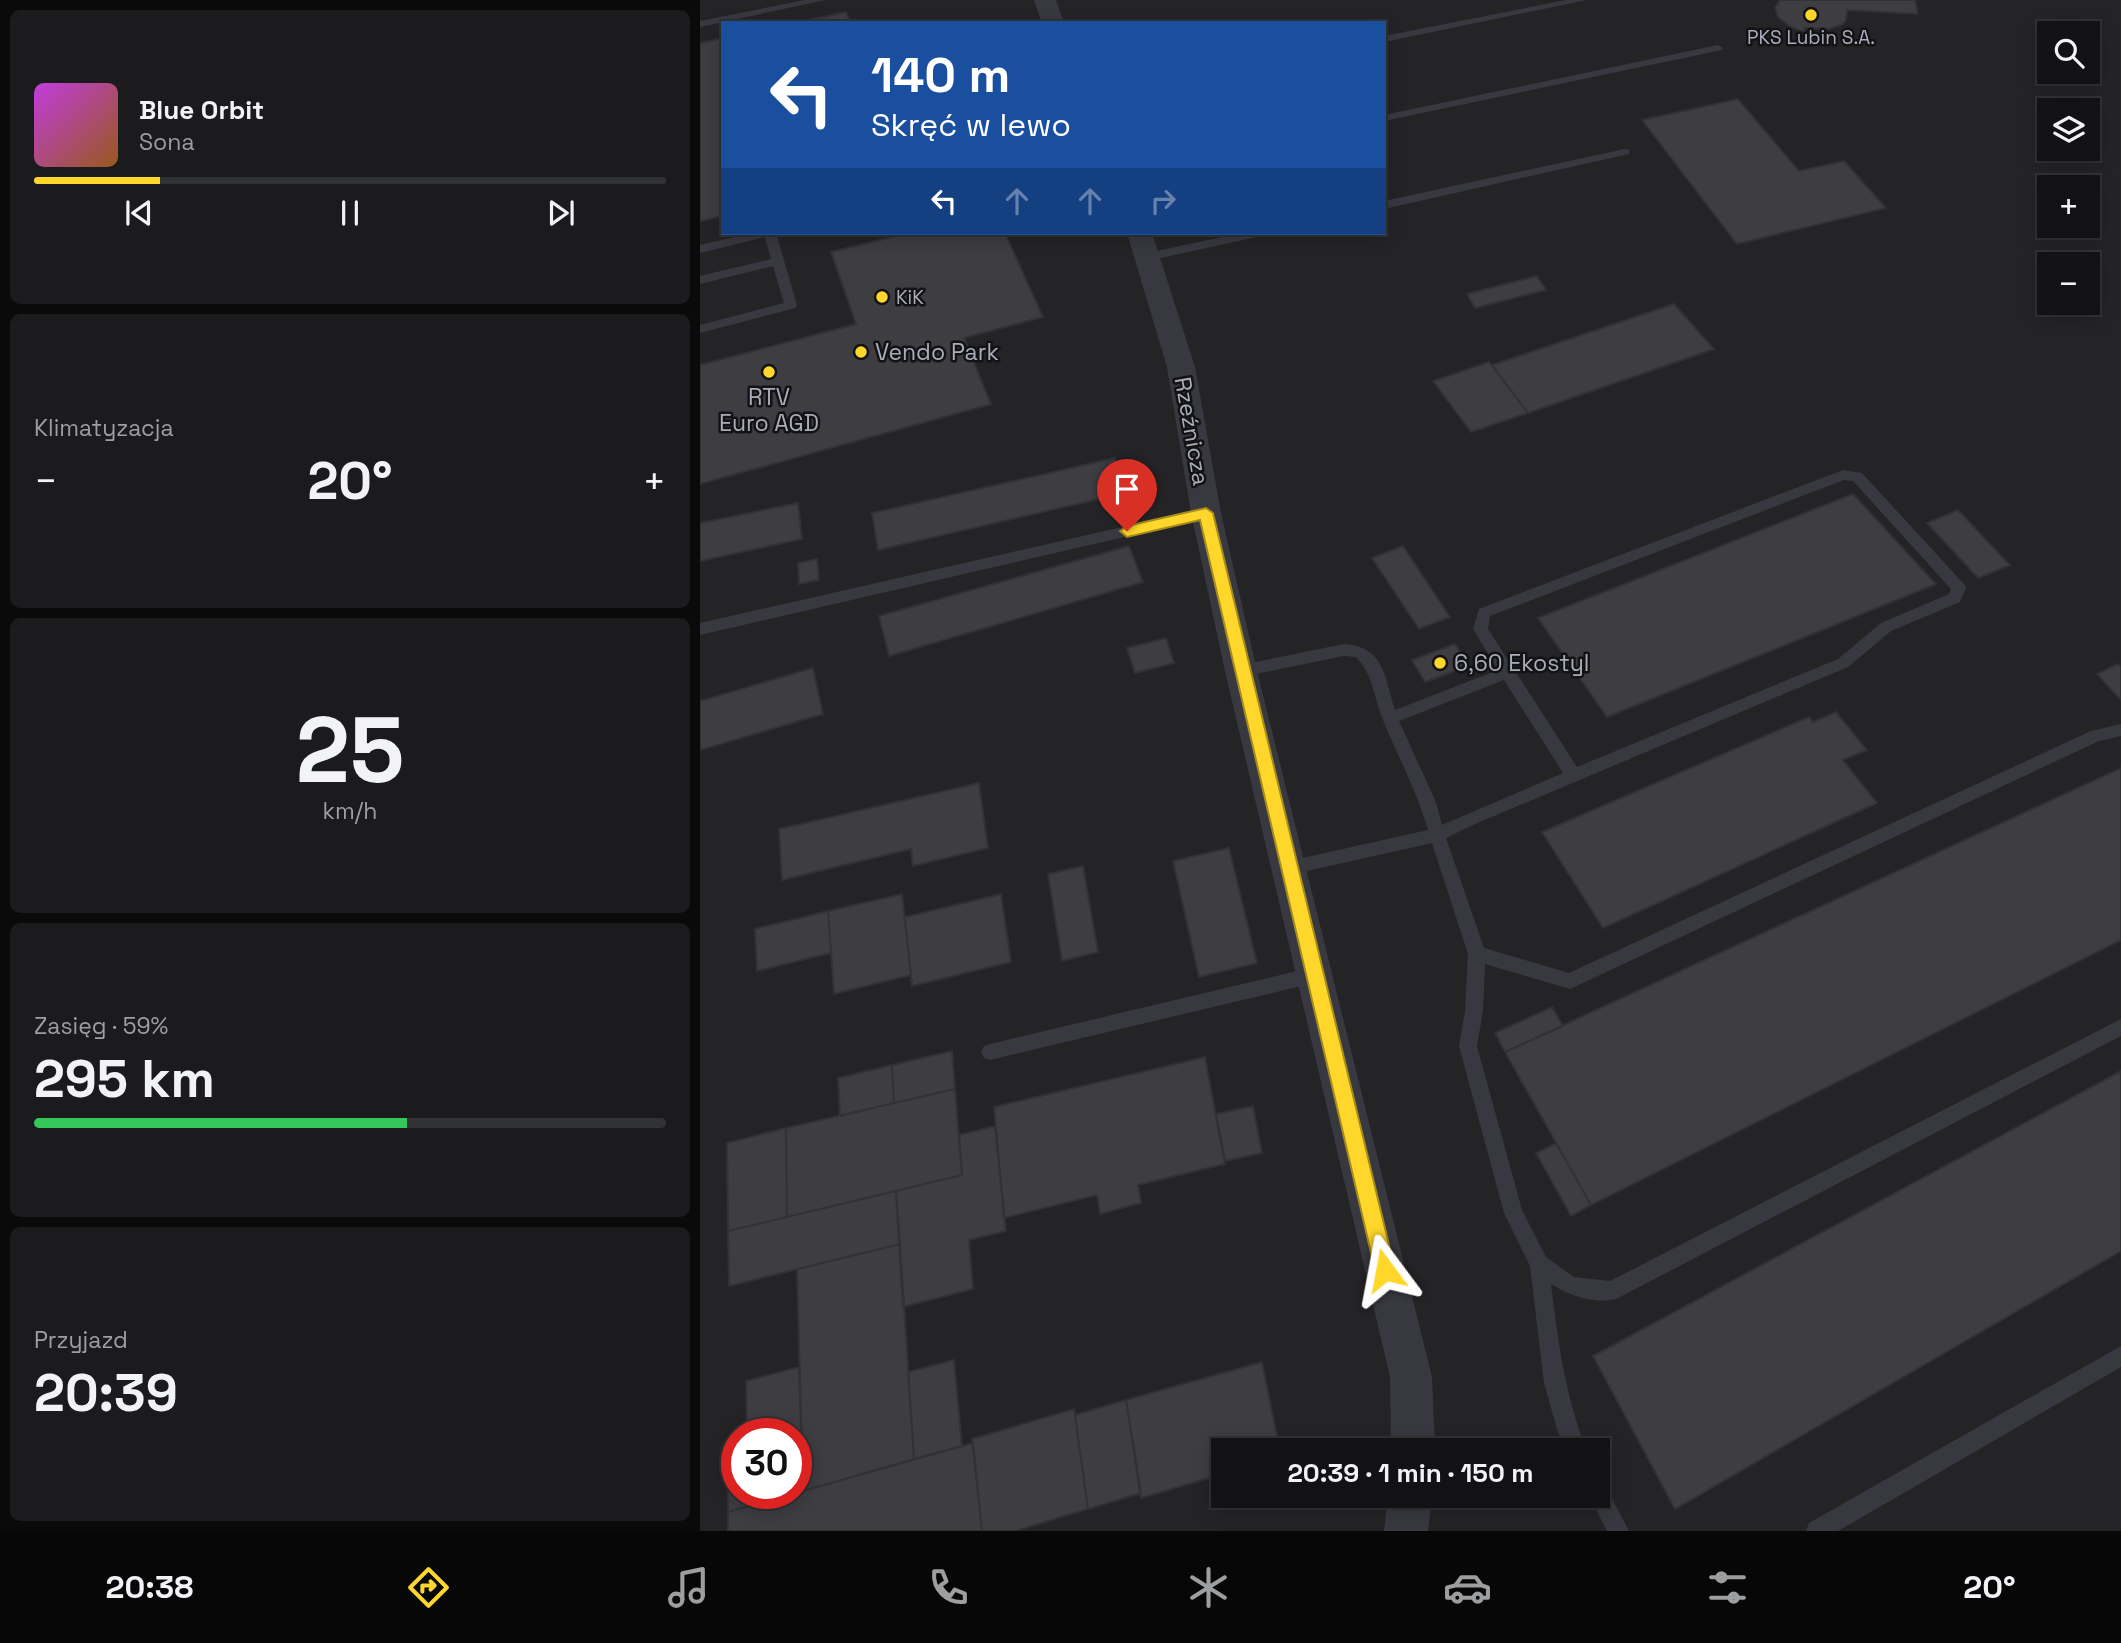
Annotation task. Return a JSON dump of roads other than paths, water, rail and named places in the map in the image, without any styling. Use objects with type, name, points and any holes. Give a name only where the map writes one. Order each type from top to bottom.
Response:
[{"type":"street","points":[[1045,0],[1052,21]]},
{"type":"street","name":"Rzeźnicza","points":[[1143,245],[1181,367],[1206,513],[1241,671],[1411,1377],[1413,1438]]},
{"type":"street","points":[[1406,1531],[1409,1508]]},
{"type":"lane","points":[[700,24],[820,0]]},
{"type":"lane","points":[[1386,39],[1582,0]]},
{"type":"lane","points":[[1386,118],[1718,48]]},
{"type":"lane","points":[[1386,205],[1625,152]]},
{"type":"lane","points":[[700,249],[760,235]]},
{"type":"lane","points":[[700,329],[792,305],[770,235]]},
{"type":"lane","points":[[1143,245],[1238,235]]},
{"type":"lane","points":[[700,280],[778,261]]},
{"type":"lane","points":[[1289,868],[1437,835],[1573,775],[1843,663],[1886,627],[1955,598],[1959,588],[1857,476],[1843,475],[1484,613],[1480,629],[1573,775]]},
{"type":"lane","points":[[700,629],[1206,513]]},
{"type":"lane","points":[[1241,671],[1344,650],[1360,651],[1373,664],[1390,718],[1428,802],[1477,954],[1468,1046],[1513,1213],[1539,1264],[1555,1390],[1570,1438]]},
{"type":"lane","points":[[1390,718],[1508,672]]},
{"type":"lane","points":[[1477,954],[1570,981],[2096,735],[2121,730]]},
{"type":"lane","points":[[990,1052],[1314,975]]},
{"type":"lane","points":[[1539,1264],[1571,1286],[1611,1291],[2121,1027]]},
{"type":"lane","points":[[1817,1531],[2121,1356]]},
{"type":"lane","points":[[1606,1508],[1618,1531]]},
{"type":"place","name":"PKS Lubin S.A.","points":[[1811,15]]},
{"type":"place","name":"KiK","points":[[882,297]]},
{"type":"place","name":"Vendo Park","points":[[861,352]]},
{"type":"place","name":"RTV Euro AGD","points":[[769,372]]},
{"type":"place","name":"6,60 Ekostyl","points":[[1440,663]]}]
